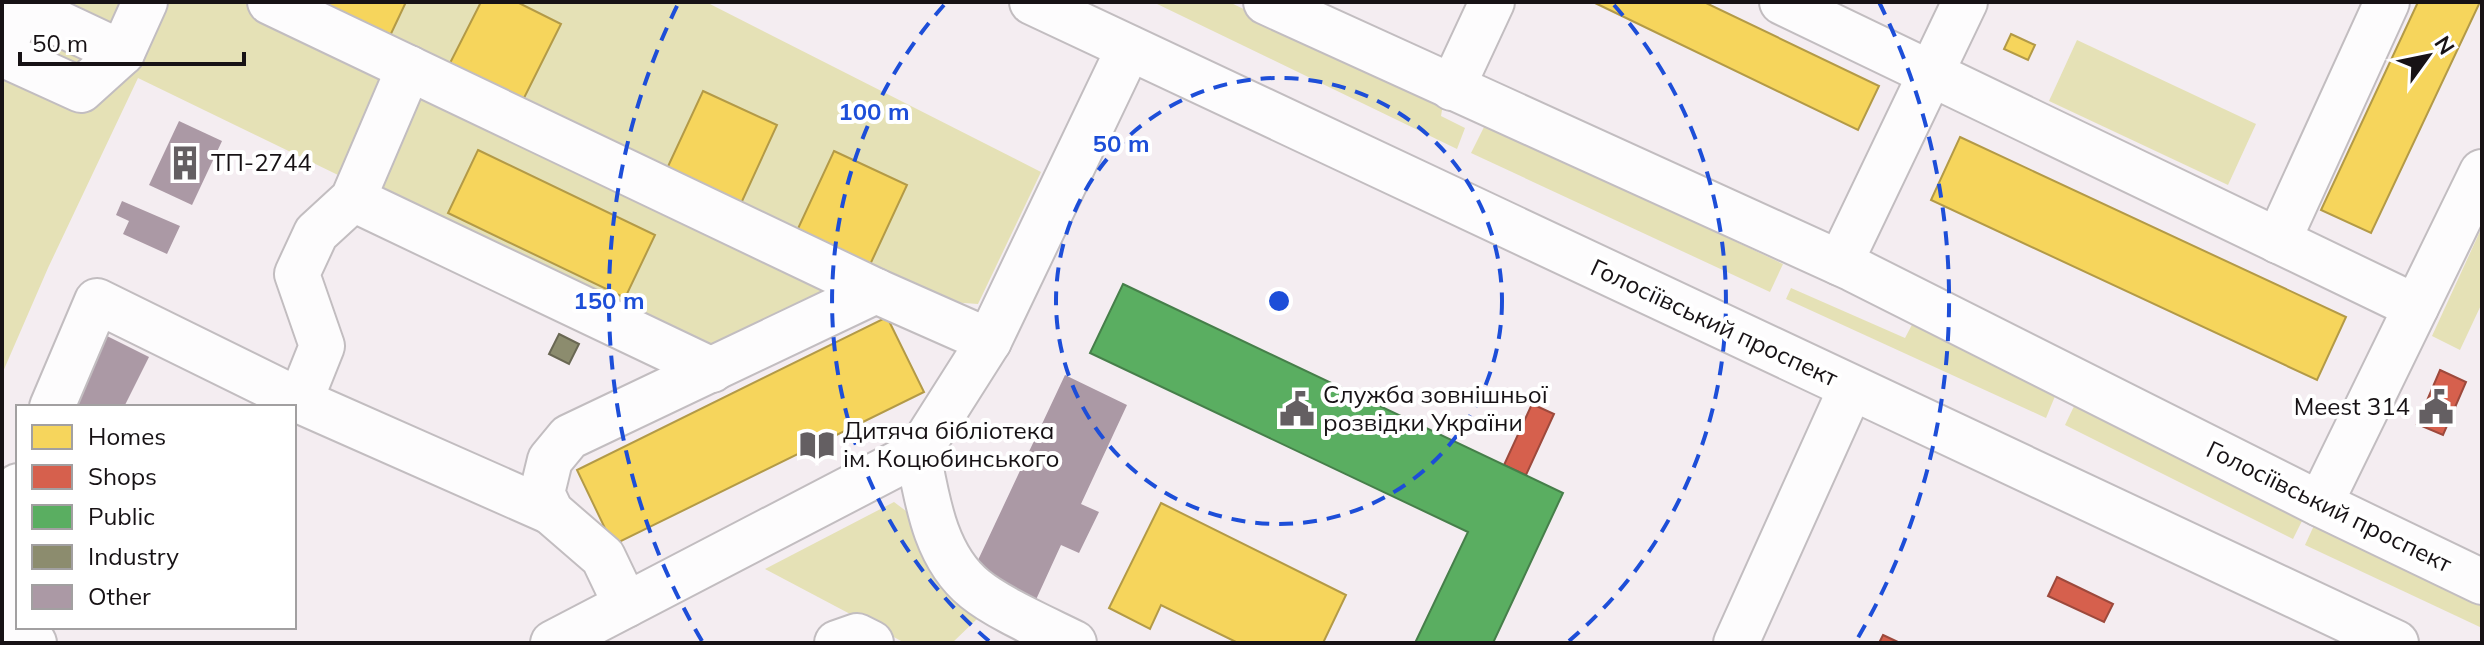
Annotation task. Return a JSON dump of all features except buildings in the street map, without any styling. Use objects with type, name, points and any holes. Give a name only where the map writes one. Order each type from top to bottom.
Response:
[{"type":"main road","points":[[18,4],[2,50],[6,57],[81,90],[122,53],[145,2]]},
{"type":"main road","points":[[270,2],[876,291],[989,341]]},
{"type":"main road","name":"Голосіївський проспект","points":[[1032,2],[2396,643]]},
{"type":"main road","name":"Голосіївський проспект","points":[[1266,2],[1840,263],[2482,582]]},
{"type":"main road","points":[[1452,88],[1492,2]]},
{"type":"main road","points":[[1782,2],[2416,307]]},
{"type":"main road","points":[[1840,263],[1965,2]]},
{"type":"main road","points":[[2278,241],[2387,2]]},
{"type":"main road","points":[[553,643],[918,453],[989,341],[1129,48]]},
{"type":"main road","points":[[300,401],[322,346],[297,274],[316,233],[353,199],[409,68]]},
{"type":"main road","points":[[2320,504],[2482,172]]},
{"type":"main road","points":[[353,199],[712,370]]},
{"type":"main road","points":[[551,512],[542,493],[550,460],[569,437],[876,291]]},
{"type":"main road","points":[[53,405],[97,301],[300,401],[551,512],[603,557],[626,605]]},
{"type":"main road","points":[[1736,643],[1851,388]]},
{"type":"main road","points":[[918,453],[929,510],[945,551],[974,589],[1074,643]]},
{"type":"main road","points":[[16,491],[3,522],[2,629],[34,643]]},
{"type":"main road","points":[[837,643],[857,636],[871,643]]},
{"type":"shaded area","points":[[2,2],[706,2],[1041,172],[978,304],[821,293],[701,351],[138,78],[48,268],[2,374]]},
{"type":"shaded area","points":[[1153,2],[1229,2],[1443,104],[1441,116],[1465,128],[1457,149]]},
{"type":"shaded area","points":[[2077,40],[2256,124],[2228,185],[2049,101]]},
{"type":"shaded area","points":[[1486,123],[1783,264],[1770,292],[1471,153]]},
{"type":"shaded area","points":[[2482,227],[2482,303],[2460,350],[2432,336]]},
{"type":"shaded area","points":[[1791,288],[1905,338],[1915,319],[2058,389],[2046,418],[1786,299]]},
{"type":"shaded area","points":[[2077,400],[2306,513],[2293,539],[2065,425]]},
{"type":"shaded area","points":[[894,502],[906,511],[931,575],[978,618],[952,643],[905,643],[765,569]]},
{"type":"shaded area","points":[[2317,519],[2482,597],[2482,628],[2305,545]]},
{"type":"place","name":"ТП-2744","points":[[185,163]]},
{"type":"place","name":"Meest 314","points":[[2436,407]]},
{"type":"place","name":"Служба зовнішньої розвідки України","points":[[1297,409]]},
{"type":"place","name":"Дитяча бібліотека ім. Коцюбинського","points":[[817,445]]}]
